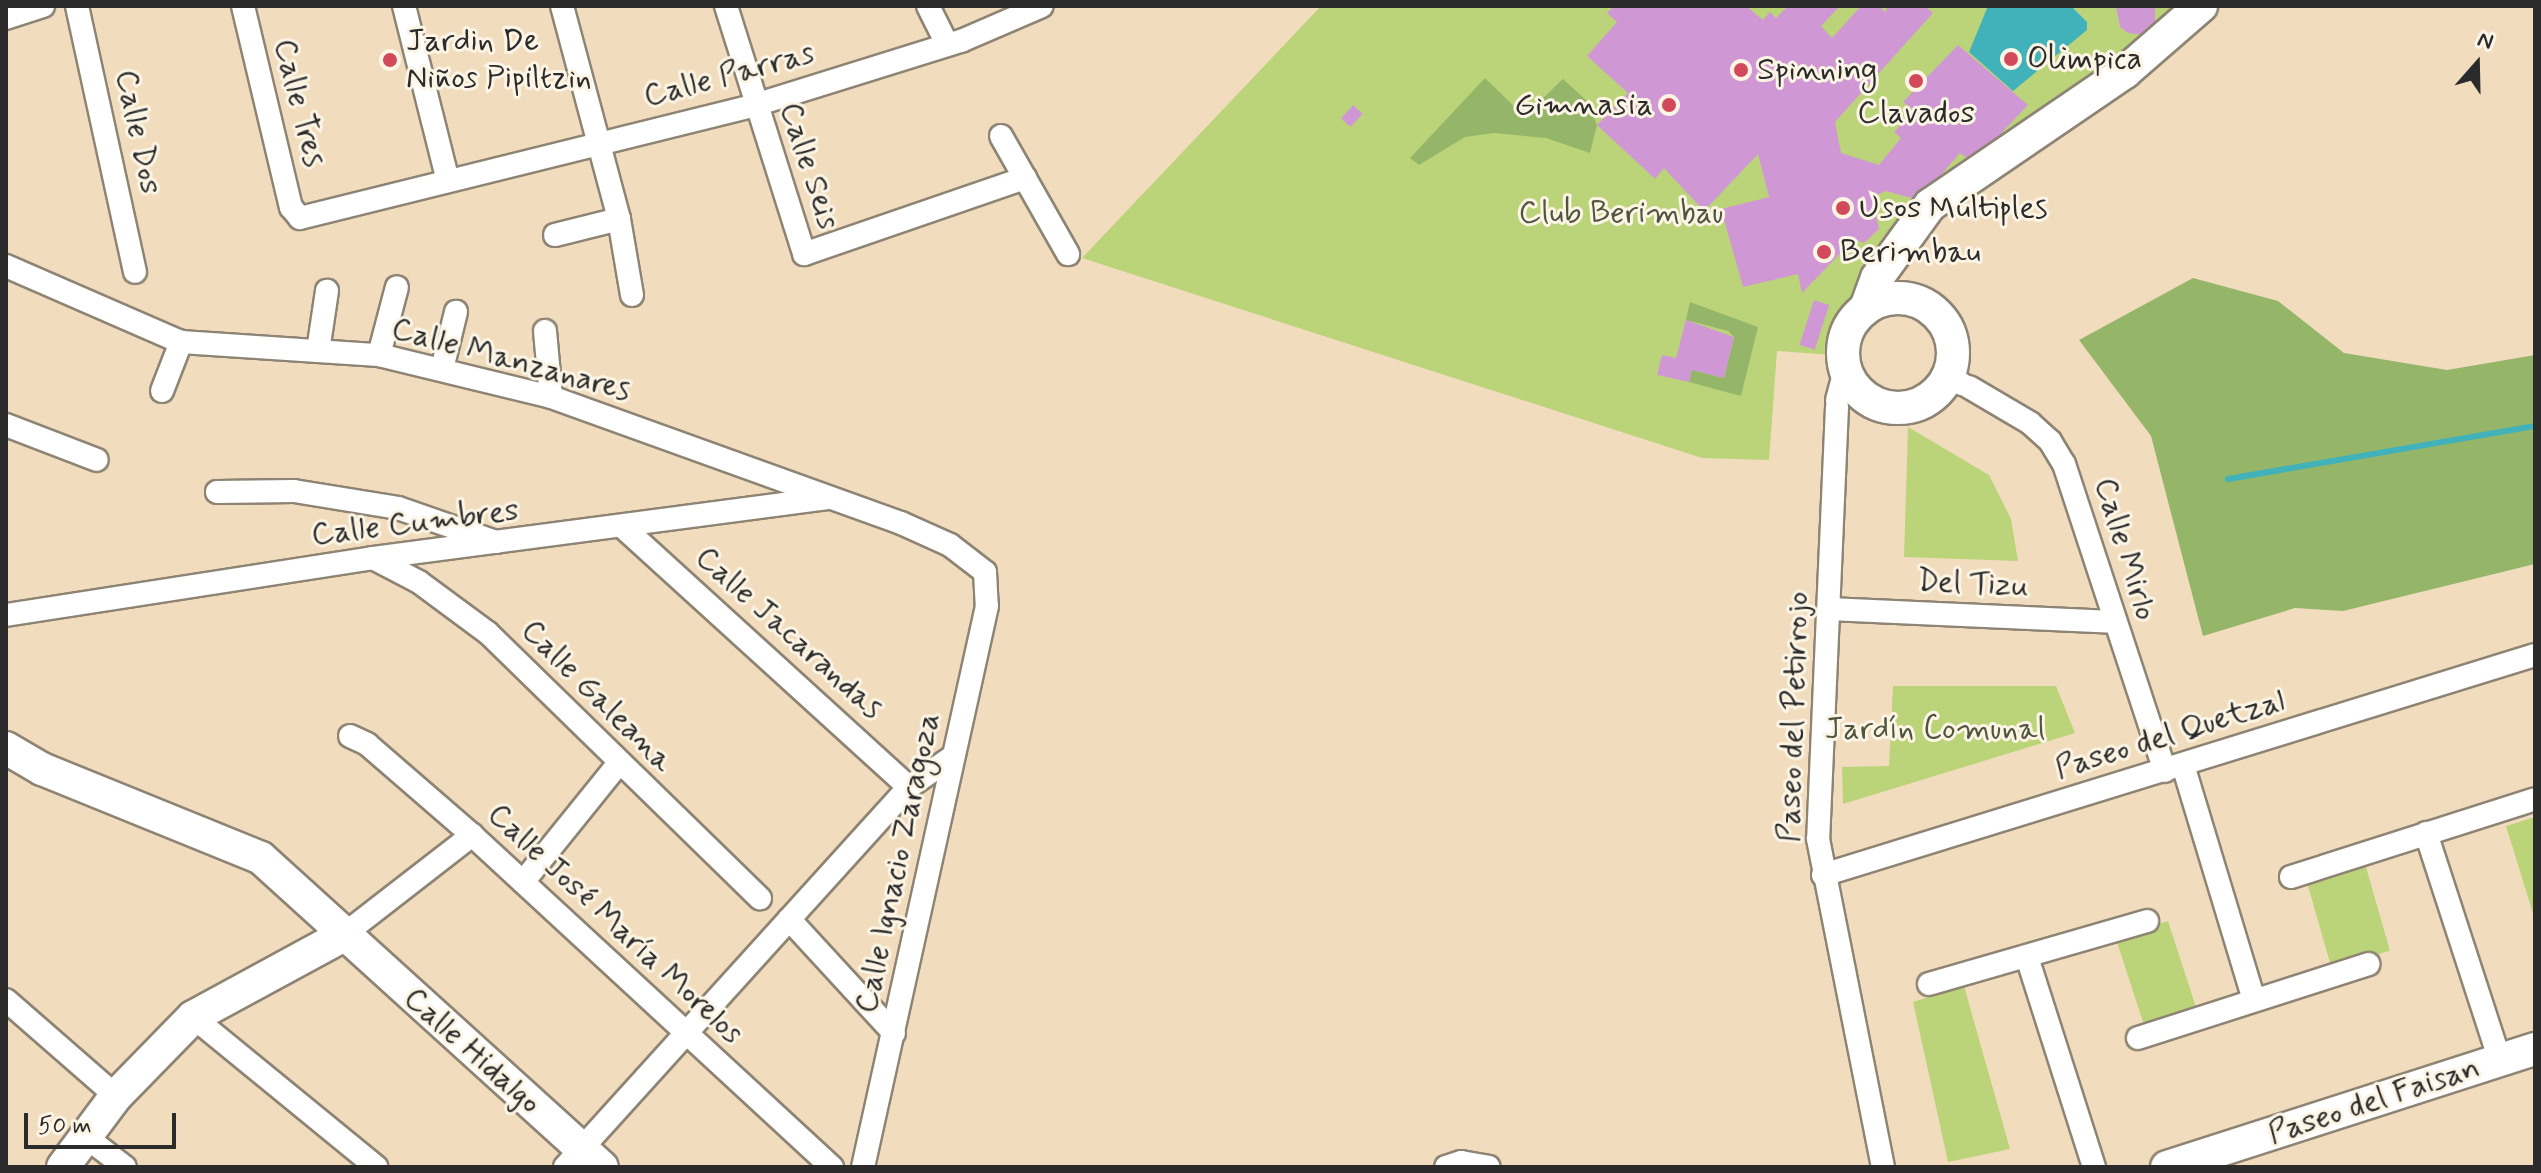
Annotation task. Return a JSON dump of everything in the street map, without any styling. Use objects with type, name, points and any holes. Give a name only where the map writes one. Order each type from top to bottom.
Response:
[{"type":"street","points":[[6,18],[43,6]]},
{"type":"street","name":"Calle Dos","points":[[77,6],[135,272]]},
{"type":"street","name":"Calle Tres","points":[[243,6],[294,214]]},
{"type":"street","points":[[404,6],[448,181]]},
{"type":"street","points":[[562,6],[619,219],[632,295]]},
{"type":"street","name":"Calle Seis","points":[[726,6],[804,254],[1025,178]]},
{"type":"street","points":[[928,6],[947,44]]},
{"type":"street","name":"Calle Parras","points":[[294,214],[300,218],[755,105],[947,44],[1042,6]]},
{"type":"street","points":[[1866,308],[1886,300],[1907,299],[1927,307],[1952,341],[1960,383],[1919,405],[1898,408],[1874,403],[1855,388],[1840,392],[1843,343],[1866,308],[1877,278],[1930,205],[2125,72],[2201,6]]},
{"type":"street","points":[[1001,136],[1068,254]]},
{"type":"street","points":[[555,235],[619,219]]},
{"type":"street","name":"Calle Manzanares","points":[[6,266],[181,342],[379,355],[551,397],[833,497],[950,545],[985,572]]},
{"type":"street","points":[[379,355],[397,287]]},
{"type":"street","points":[[318,351],[327,291]]},
{"type":"street","points":[[442,369],[456,312]]},
{"type":"street","points":[[545,331],[551,397]]},
{"type":"street","points":[[162,391],[181,342]]},
{"type":"street","name":"Calle Mirlo","points":[[1960,383],[2004,406],[2050,441],[2083,512],[2113,622],[2174,768],[2254,1000]]},
{"type":"street","name":"Paseo del Petirrojo","points":[[1840,392],[1817,789],[1823,875],[1883,1167]]},
{"type":"street","points":[[6,425],[97,460]]},
{"type":"street","points":[[217,492],[294,491],[398,508],[501,543]]},
{"type":"street","name":"Calle Cumbres","points":[[6,615],[373,558],[624,528],[833,497]]},
{"type":"street","name":"Calle Jacarandas","points":[[624,528],[909,787]]},
{"type":"street","name":"Calle Galeana","points":[[373,558],[419,582],[488,633],[760,898]]},
{"type":"street","name":"Calle Ignacio Zaragoza","points":[[863,1167],[987,606],[985,572]]},
{"type":"street","name":"Del Tizu","points":[[1829,609],[2113,622]]},
{"type":"street","name":"Paseo del Quetzal","points":[[1823,875],[2535,655]]},
{"type":"street","name":"Calle José María Morelos","points":[[350,736],[367,744],[472,835],[832,1167]]},
{"type":"street","name":"Calle Hidalgo","points":[[6,748],[42,769],[261,858],[583,1161]]},
{"type":"street","points":[[583,1161],[688,1034],[909,787],[952,757]]},
{"type":"street","points":[[523,882],[620,762]]},
{"type":"street","points":[[2291,877],[2535,799]]},
{"type":"street","points":[[2426,833],[2500,1061]]},
{"type":"street","points":[[63,1167],[116,1096],[193,1017],[342,936],[472,835]]},
{"type":"street","points":[[789,919],[894,1033]]},
{"type":"street","points":[[1929,984],[2147,921]]},
{"type":"street","points":[[2027,957],[2094,1167]]},
{"type":"street","points":[[2138,1038],[2368,964]]},
{"type":"street","points":[[6,1000],[116,1096]]},
{"type":"street","points":[[193,1017],[376,1167]]},
{"type":"street","name":"Paseo del Faisan","points":[[2167,1167],[2535,1049]]},
{"type":"street","points":[[86,1137],[125,1167]]},
{"type":"street","points":[[1446,1167],[1461,1162],[1489,1167]]},
{"type":"green space","name":"Club Berimbau","points":[[1321,6],[2199,6],[1976,166],[1839,323],[1832,355],[1777,351],[1769,460],[1702,458],[1082,258]]},
{"type":"green space","points":[[1485,78],[1524,116],[1563,79],[1587,101],[1597,125],[1590,153],[1546,138],[1494,133],[1465,137],[1419,165],[1410,158]]},
{"type":"green space","points":[[2193,278],[2278,301],[2344,353],[2447,370],[2535,355],[2535,564],[2343,611],[2295,608],[2203,636],[2151,436],[2079,340]]},
{"type":"green space","points":[[1690,302],[1758,327],[1741,396],[1689,382],[1692,370],[1724,378],[1734,337],[1728,331],[1686,320]]},
{"type":"green space","points":[[1908,427],[1989,475],[2011,519],[2018,561],[1904,557]]},
{"type":"green space","name":"Jardín Comunal","points":[[1893,686],[2056,686],[2075,733],[1843,804],[1842,767],[1889,766]]},
{"type":"green space","points":[[2535,817],[2535,920],[2506,826]]},
{"type":"green space","points":[[2366,867],[2390,951],[2331,967],[2307,884]]},
{"type":"green space","points":[[2168,921],[2196,1008],[2144,1025],[2116,938]]},
{"type":"green space","points":[[1964,986],[2010,1149],[1948,1162],[1913,1002]]},
{"type":"water","points":[[1988,6],[2071,6],[2087,22],[2087,30],[2013,91],[1969,52]]},
{"type":"building","points":[[1614,6],[1746,6],[1763,20],[1770,12],[1776,18],[1788,6],[1840,6],[1821,26],[1832,38],[1861,6],[1879,6],[1885,12],[1888,6],[1925,6],[1933,13],[1835,122],[1841,153],[1879,165],[1901,138],[1894,132],[1914,110],[1903,102],[1958,45],[2028,105],[1973,163],[1960,153],[1919,200],[1886,191],[1872,197],[1879,229],[1864,243],[1854,239],[1802,293],[1798,274],[1743,287],[1721,209],[1769,197],[1758,154],[1704,211],[1664,168],[1655,179],[1597,125],[1628,93],[1587,56],[1617,22],[1607,13]]},
{"type":"building","points":[[2116,6],[2155,6],[2155,27],[2145,35],[2128,33],[2120,27]]},
{"type":"building","points":[[1353,105],[1363,114],[1351,127],[1341,118]]},
{"type":"building","points":[[1814,300],[1829,305],[1815,350],[1799,345]]},
{"type":"building","points":[[1686,320],[1734,337],[1724,378],[1692,370],[1689,382],[1657,375],[1662,355],[1676,358]]},
{"type":"waterway","points":[[2228,479],[2535,426]]},
{"type":"place","name":"Olimpica","points":[[2011,59]]},
{"type":"place","name":"Jardin De Niños Pipiltzin","points":[[390,60]]},
{"type":"place","name":"Spinning","points":[[1741,70]]},
{"type":"place","name":"Clavados","points":[[1916,81]]},
{"type":"place","name":"Gimnasia","points":[[1669,105]]},
{"type":"place","name":"Usos Múltiples","points":[[1843,208]]},
{"type":"place","name":"Berimbau","points":[[1824,252]]}]
